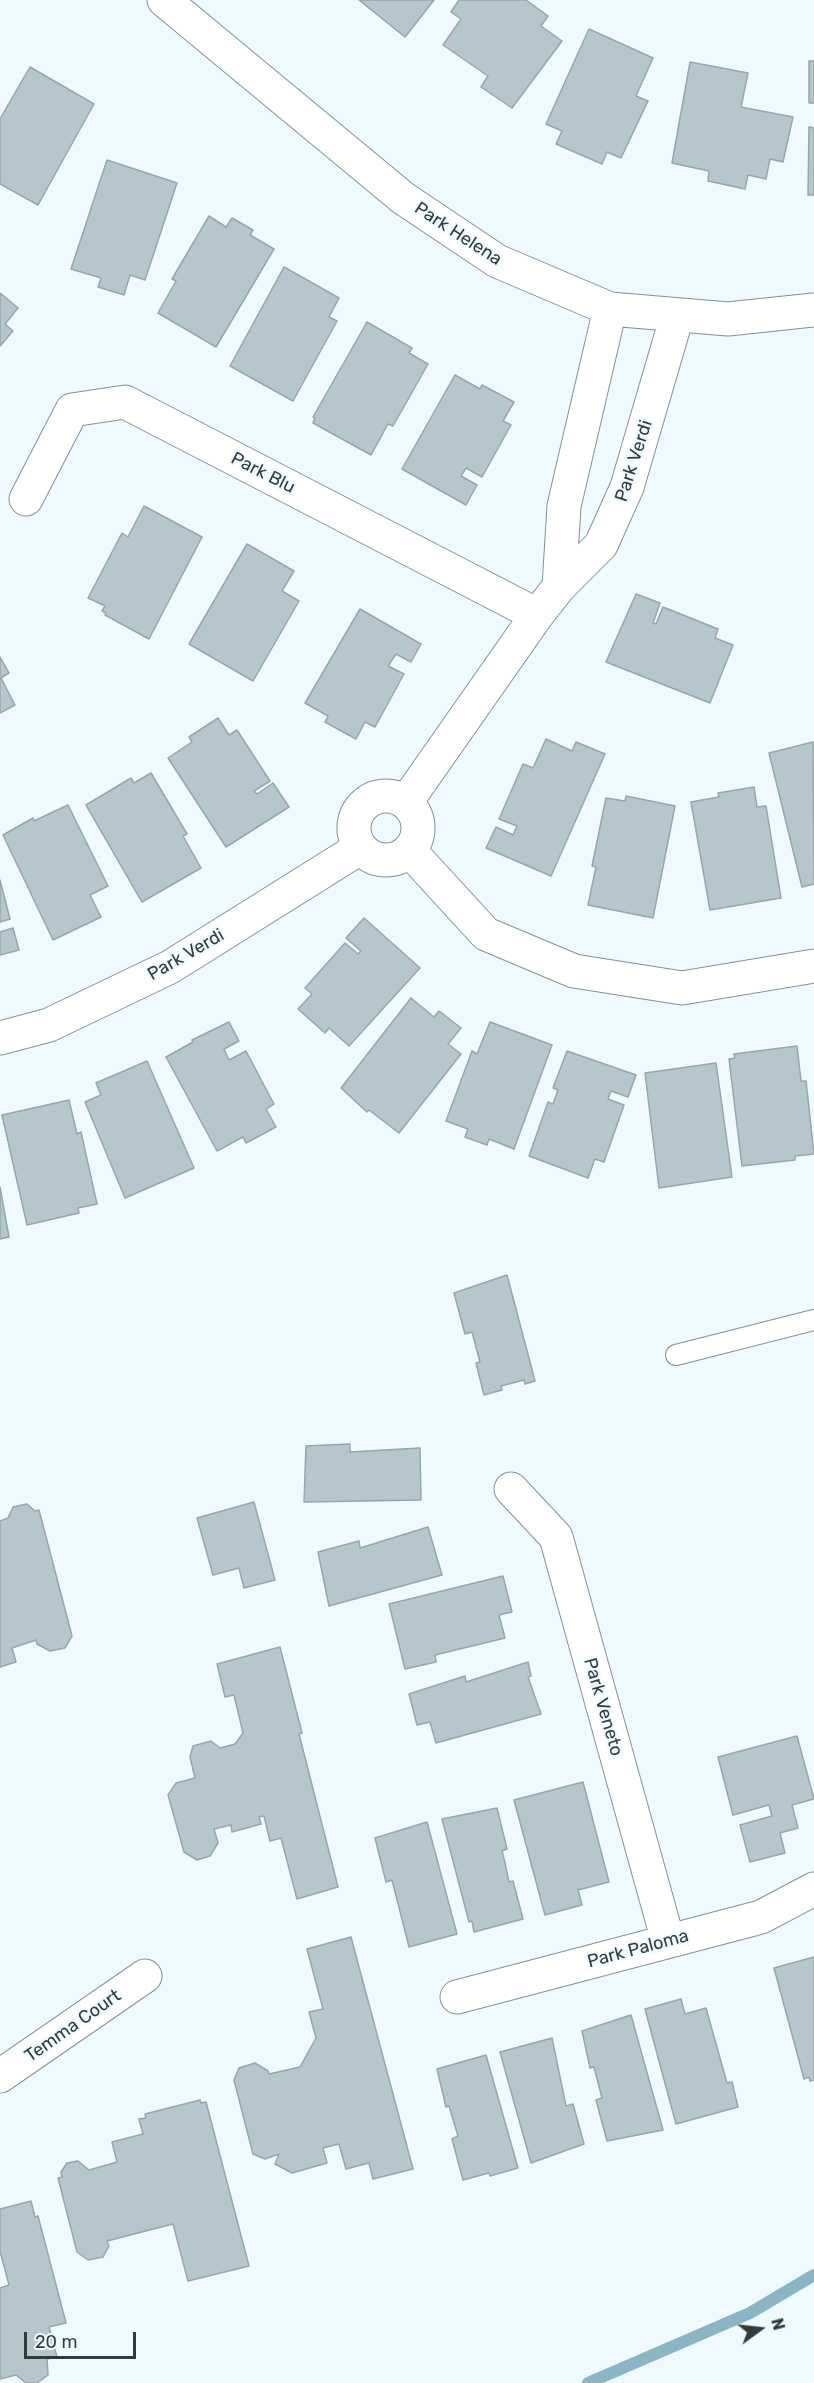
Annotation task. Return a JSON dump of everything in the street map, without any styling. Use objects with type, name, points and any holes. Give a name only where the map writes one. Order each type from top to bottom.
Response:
[{"type":"street","name":"Park Helena","points":[[164,0],[403,198],[497,261],[610,309],[728,320],[814,310]]},
{"type":"street","points":[[559,587],[564,506],[610,309]]},
{"type":"street","name":"Park Verdi","points":[[406,802],[537,615],[559,587],[601,545],[616,516],[627,487],[676,316]]},
{"type":"street","name":"Park Blu","points":[[26,499],[72,410],[125,402],[537,615]]},
{"type":"street","points":[[386,795],[406,802],[413,809],[418,830],[409,850],[390,860],[379,859],[360,848],[354,827],[359,808],[376,797],[386,795]]},
{"type":"street","name":"Park Verdi","points":[[0,1038],[49,1024],[170,967],[360,848]]},
{"type":"street","points":[[409,850],[486,934],[574,971],[682,988],[814,966]]},
{"type":"street","name":"Park Veneto","points":[[511,1490],[556,1537],[668,1941]]},
{"type":"street","name":"Park Paloma","points":[[457,1997],[761,1917],[814,1889]]},
{"type":"street","name":"Temma Court","points":[[0,2076],[145,1976]]},
{"type":"lane","points":[[676,1355],[814,1320]]},
{"type":"building","points":[[359,0],[434,0],[405,37]]},
{"type":"building","points":[[459,0],[526,0],[548,16],[541,26],[562,41],[512,108],[481,87],[488,76],[443,45],[461,19],[451,12]]},
{"type":"building","points":[[589,29],[653,58],[636,96],[648,101],[621,158],[607,152],[602,164],[556,144],[562,131],[546,124]]},
{"type":"building","points":[[809,61],[814,61],[814,103],[809,103]]},
{"type":"building","points":[[690,62],[748,73],[741,107],[793,117],[783,162],[770,159],[766,179],[748,175],[745,189],[708,181],[709,171],[672,163]]},
{"type":"building","points":[[30,67],[94,104],[38,205],[0,184],[0,119]]},
{"type":"building","points":[[809,127],[814,128],[814,195],[808,195]]},
{"type":"building","points":[[107,160],[177,183],[145,280],[130,275],[124,295],[98,287],[101,278],[71,269]]},
{"type":"building","points":[[209,216],[226,227],[232,218],[253,230],[250,235],[274,249],[216,347],[158,313],[176,281],[172,279]]},
{"type":"building","points":[[284,267],[339,298],[329,317],[337,321],[293,401],[230,366]]},
{"type":"building","points":[[0,293],[18,308],[5,324],[13,331],[0,346]]},
{"type":"building","points":[[367,322],[412,348],[409,353],[428,364],[393,426],[388,424],[371,455],[313,423],[315,418],[313,417]]},
{"type":"building","points":[[455,375],[480,389],[482,385],[514,402],[503,421],[511,425],[482,477],[466,468],[461,476],[477,485],[466,505],[402,469]]},
{"type":"building","points":[[144,506],[202,537],[149,639],[105,615],[106,613],[102,611],[105,606],[88,598],[122,533],[128,537]]},
{"type":"building","points":[[247,544],[294,571],[282,591],[299,601],[253,681],[189,644]]},
{"type":"building","points":[[636,594],[660,603],[653,623],[656,624],[663,607],[718,629],[715,638],[733,645],[710,703],[606,662]]},
{"type":"building","points":[[360,609],[421,644],[411,662],[396,654],[388,666],[404,674],[375,727],[365,722],[356,739],[325,722],[328,716],[305,703]]},
{"type":"building","points":[[0,657],[9,673],[1,678],[15,705],[0,713]]},
{"type":"building","points":[[218,718],[229,735],[237,730],[270,781],[254,791],[257,794],[273,783],[289,807],[226,847],[168,758],[192,742],[189,737]]},
{"type":"building","points":[[546,739],[572,751],[576,742],[605,754],[551,876],[486,848],[496,827],[513,835],[517,826],[499,819],[523,764],[533,768]]},
{"type":"building","points":[[813,742],[814,884],[802,887],[769,753]]},
{"type":"building","points":[[151,773],[187,834],[183,836],[201,868],[142,902],[86,805],[131,778],[134,783]]},
{"type":"building","points":[[754,787],[757,807],[766,806],[781,898],[710,910],[691,802],[719,797],[718,793]]},
{"type":"building","points":[[626,796],[675,806],[653,918],[588,905],[596,867],[592,866],[606,798],[625,801]]},
{"type":"building","points":[[68,805],[108,886],[90,895],[101,917],[53,940],[3,835],[33,818],[34,821]]},
{"type":"building","points":[[0,880],[10,919],[0,922]]},
{"type":"building","points":[[364,918],[420,968],[349,1046],[329,1028],[325,1033],[298,1009],[312,994],[305,988],[345,943],[358,954],[361,951],[346,938]]},
{"type":"building","points":[[13,928],[19,950],[0,955],[0,932]]},
{"type":"building","points":[[411,998],[434,1017],[439,1011],[461,1028],[448,1044],[461,1054],[399,1133],[369,1110],[367,1112],[341,1088]]},
{"type":"building","points":[[229,1022],[239,1041],[224,1049],[229,1060],[246,1051],[274,1104],[266,1109],[276,1127],[246,1143],[243,1137],[217,1151],[166,1057],[193,1042],[192,1040]]},
{"type":"building","points":[[490,1022],[552,1045],[514,1149],[489,1139],[487,1145],[465,1137],[468,1129],[446,1121],[472,1051],[477,1054]]},
{"type":"building","points":[[797,1046],[801,1081],[806,1081],[814,1154],[795,1156],[795,1160],[742,1166],[729,1059],[735,1058],[734,1054]]},
{"type":"building","points":[[567,1051],[636,1075],[628,1097],[611,1091],[608,1099],[624,1105],[604,1162],[595,1159],[588,1178],[529,1156],[548,1102],[553,1104],[558,1090],[553,1088]]},
{"type":"building","points":[[147,1061],[194,1168],[125,1198],[85,1102],[101,1095],[96,1083]]},
{"type":"building","points":[[716,1063],[732,1177],[659,1188],[645,1073]]},
{"type":"building","points":[[69,1100],[77,1134],[81,1132],[97,1204],[78,1208],[79,1213],[27,1225],[2,1115]]},
{"type":"building","points":[[0,1187],[9,1237],[0,1239]]},
{"type":"building","points":[[507,1275],[535,1381],[525,1384],[524,1380],[501,1386],[502,1390],[484,1395],[476,1363],[480,1362],[472,1332],[465,1334],[454,1293]]},
{"type":"building","points":[[350,1444],[350,1452],[420,1448],[421,1500],[304,1502],[306,1446]]},
{"type":"building","points":[[254,1502],[275,1580],[244,1588],[239,1568],[213,1575],[197,1518]]},
{"type":"building","points":[[27,1504],[35,1511],[39,1510],[72,1636],[65,1648],[50,1651],[37,1644],[36,1640],[12,1648],[16,1662],[0,1667],[0,1521],[8,1518],[13,1507]]},
{"type":"building","points":[[428,1527],[442,1575],[329,1606],[318,1552],[359,1541],[360,1548]]},
{"type":"building","points":[[503,1576],[512,1612],[499,1615],[505,1638],[435,1655],[436,1662],[405,1669],[389,1604]]},
{"type":"building","points":[[280,1647],[302,1733],[299,1734],[338,1887],[297,1899],[281,1838],[270,1841],[264,1816],[259,1817],[261,1824],[232,1832],[231,1825],[214,1829],[218,1843],[210,1856],[197,1860],[184,1852],[168,1795],[176,1783],[195,1778],[190,1757],[193,1746],[211,1741],[220,1748],[235,1744],[243,1733],[234,1695],[225,1697],[217,1664]]},
{"type":"building","points":[[528,1662],[531,1676],[528,1677],[541,1714],[436,1743],[430,1722],[417,1725],[409,1694],[465,1676],[466,1682]]},
{"type":"building","points":[[797,1736],[814,1799],[792,1805],[798,1828],[780,1833],[785,1853],[750,1862],[740,1825],[772,1816],[769,1805],[733,1815],[718,1757]]},
{"type":"building","points":[[583,1782],[609,1882],[578,1890],[582,1905],[545,1915],[514,1800]]},
{"type":"building","points":[[497,1808],[507,1849],[502,1851],[509,1882],[513,1881],[523,1919],[474,1932],[472,1921],[469,1922],[442,1819]]},
{"type":"building","points":[[427,1822],[457,1934],[409,1947],[392,1880],[386,1882],[375,1838]]},
{"type":"building","points":[[351,1937],[413,2169],[373,2179],[369,2163],[346,2169],[339,2144],[323,2148],[327,2163],[292,2173],[275,2164],[279,2154],[265,2159],[253,2154],[234,2080],[239,2068],[255,2063],[269,2074],[300,2067],[316,2038],[309,2012],[323,2009],[307,1949]]},
{"type":"building","points":[[814,1957],[814,2080],[810,2081],[809,2077],[804,2079],[774,1968]]},
{"type":"building","points":[[681,1999],[685,2014],[706,2008],[727,2083],[732,2082],[738,2107],[676,2124],[645,2009]]},
{"type":"building","points":[[631,2015],[663,2130],[607,2141],[596,2100],[602,2098],[594,2067],[590,2068],[582,2031]]},
{"type":"building","points":[[552,2038],[566,2106],[573,2104],[584,2144],[531,2163],[500,2052]]},
{"type":"building","points":[[486,2055],[518,2168],[490,2176],[489,2173],[463,2180],[452,2139],[458,2136],[449,2106],[446,2107],[437,2069]]},
{"type":"building","points":[[200,2100],[201,2103],[206,2102],[249,2266],[188,2281],[173,2224],[107,2241],[109,2246],[103,2257],[88,2260],[77,2252],[58,2178],[62,2177],[61,2172],[67,2163],[78,2161],[89,2170],[117,2162],[112,2142],[143,2134],[139,2119],[146,2118],[145,2114]]},
{"type":"building","points":[[31,2201],[35,2217],[38,2216],[66,2323],[49,2327],[57,2357],[47,2359],[48,2375],[37,2383],[26,2383],[16,2375],[0,2379],[0,2288],[9,2285],[0,2251],[0,2209]]},
{"type":"waterway","points":[[588,2383],[750,2313],[814,2275]]}]
